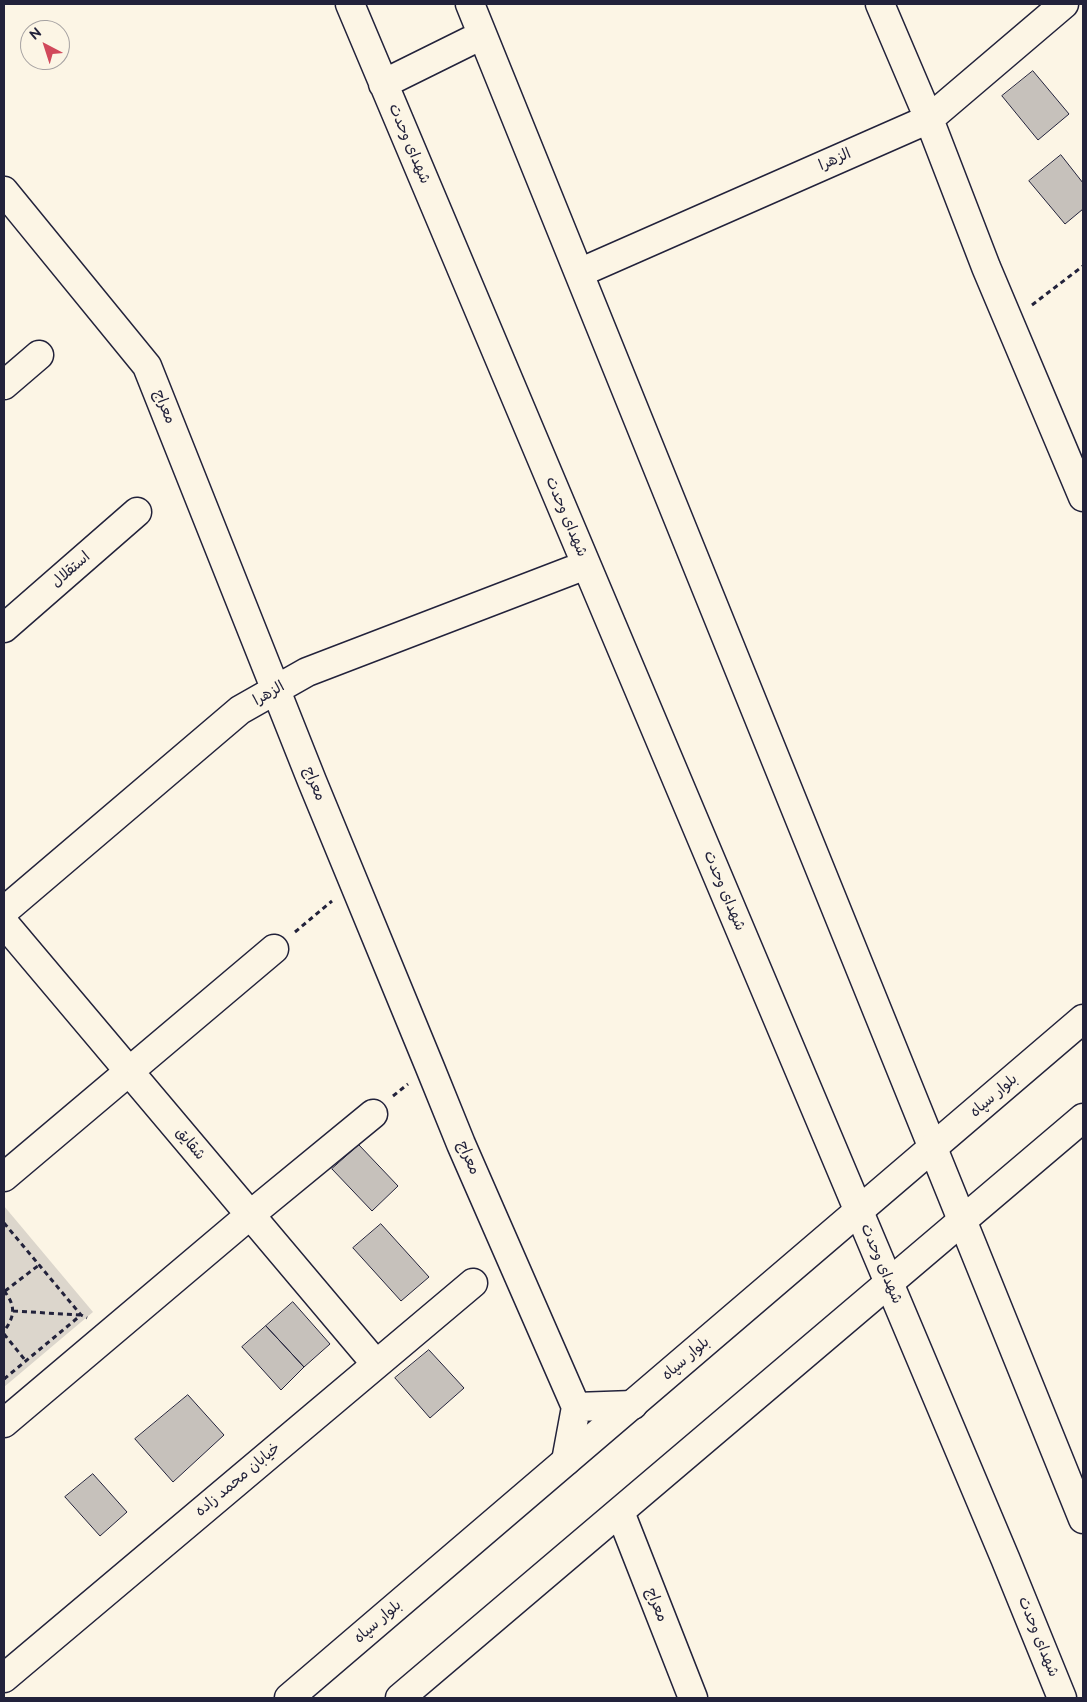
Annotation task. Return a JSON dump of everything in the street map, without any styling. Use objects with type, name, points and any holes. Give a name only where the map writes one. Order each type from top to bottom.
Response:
[{"type":"street","name":"شهدای وحدت","points":[[350,4],[1006,1558],[1062,1698]]},
{"type":"street","points":[[470,4],[1083,1519]]},
{"type":"street","points":[[880,4],[929,119],[986,266],[1083,497]]},
{"type":"street","name":"الزهرا","points":[[579,273],[929,119],[1064,4]]},
{"type":"street","points":[[383,84],[482,35]]},
{"type":"street","name":"معراج","points":[[4,191],[147,366],[276,690],[461,1144],[576,1406]]},
{"type":"street","points":[[4,385],[39,355]]},
{"type":"street","name":"استقلال","points":[[4,628],[137,512]]},
{"type":"street","name":"الزهرا","points":[[4,911],[240,710],[307,672],[586,565]]},
{"type":"street","name":"شقایق","points":[[4,923],[376,1364]]},
{"type":"street","points":[[4,1177],[274,949]]},
{"type":"street","name":"بلوار سپاه","points":[[289,1698],[1083,1020]]},
{"type":"street","points":[[4,1423],[250,1215],[373,1114]]},
{"type":"street","points":[[400,1698],[1083,1118]]},
{"type":"street","name":"خیابان محمد زاده","points":[[4,1678],[473,1283]]},
{"type":"street","points":[[566,1461],[576,1406],[632,1405]]},
{"type":"street","name":"معراج","points":[[620,1512],[693,1698]]},
{"type":"path","points":[[1010,322],[1083,266]]},
{"type":"path","points":[[274,949],[354,883]]},
{"type":"path","points":[[373,1114],[429,1065]]},
{"type":"path","points":[[4,1223],[81,1315],[111,1332]]},
{"type":"path","points":[[24,1360],[4,1332],[11,1323],[13,1311],[11,1300],[4,1291],[39,1265]]},
{"type":"path","points":[[13,1311],[81,1315]]},
{"type":"path","points":[[4,1378],[81,1315]]},
{"type":"shaded area","points":[[4,1206],[93,1312],[4,1387]]},
{"type":"building","points":[[1033,71],[1069,114],[1038,140],[1002,96]]},
{"type":"building","points":[[1061,155],[1083,183],[1083,209],[1065,224],[1029,181]]},
{"type":"building","points":[[359,1145],[398,1186],[372,1211],[332,1169]]},
{"type":"building","points":[[381,1224],[429,1277],[401,1301],[353,1248]]},
{"type":"building","points":[[293,1302],[330,1344],[304,1367],[266,1326]]},
{"type":"building","points":[[266,1326],[304,1367],[281,1390],[242,1347]]},
{"type":"building","points":[[429,1350],[464,1388],[430,1418],[395,1378]]},
{"type":"building","points":[[188,1395],[224,1435],[173,1482],[135,1439]]},
{"type":"building","points":[[93,1474],[127,1512],[100,1536],[65,1497]]}]
